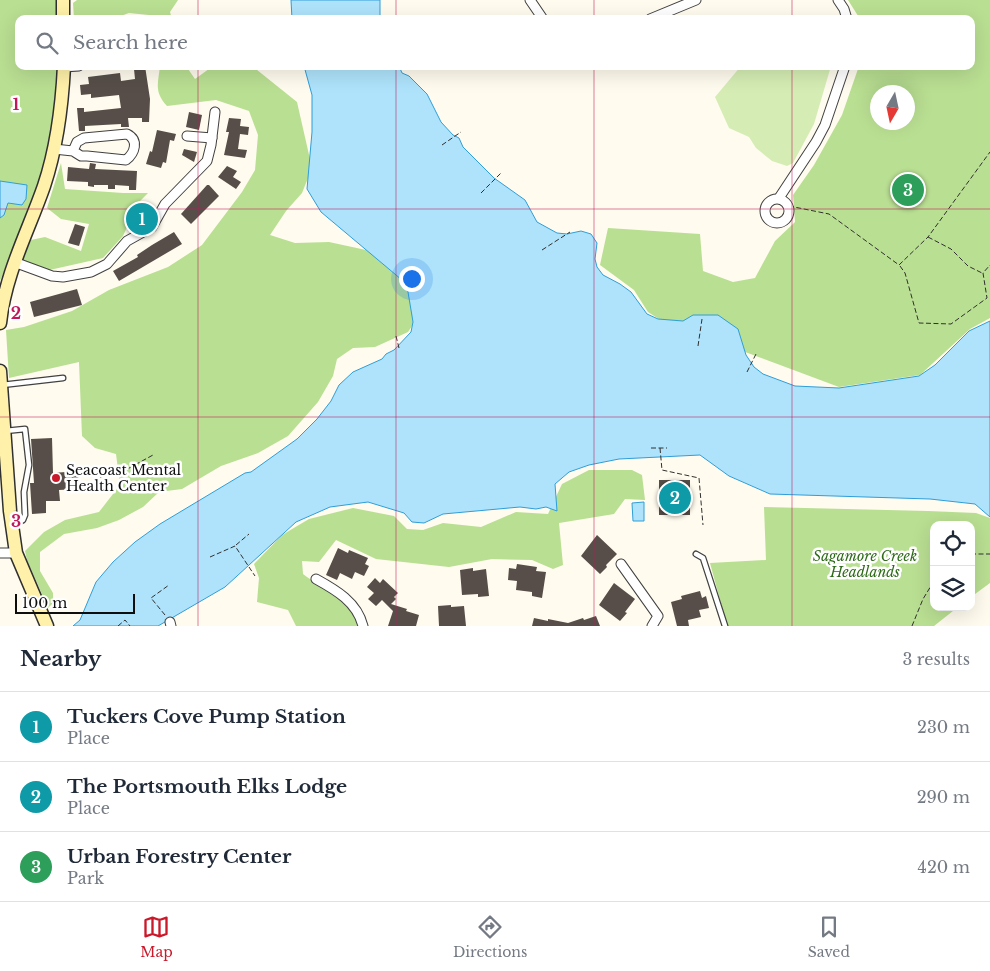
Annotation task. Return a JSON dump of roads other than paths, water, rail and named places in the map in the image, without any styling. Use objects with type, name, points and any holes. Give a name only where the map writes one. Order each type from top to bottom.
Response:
[{"type":"main road","points":[[63,0],[63,15]]},
{"type":"main road","points":[[0,323],[3,297],[14,262],[36,208],[54,149],[60,116],[64,70]]},
{"type":"main road","points":[[0,372],[11,526],[16,553],[47,626]]},
{"type":"street","points":[[530,0],[541,15]]},
{"type":"street","points":[[660,15],[696,0]]},
{"type":"street","points":[[838,0],[846,15]]},
{"type":"street","points":[[779,198],[787,202],[789,214],[785,221],[776,223],[769,220],[765,213],[766,205],[772,200],[779,198],[816,142],[825,125],[844,70]]},
{"type":"street","points":[[14,262],[38,272],[58,276],[78,274],[101,268],[115,256],[127,241],[152,227],[166,204],[206,161],[212,138],[215,112]]},
{"type":"street","points":[[54,149],[73,151],[87,156],[126,160],[132,154],[134,142],[131,136],[127,134],[84,138],[77,142],[73,151]]},
{"type":"street","points":[[186,136],[212,138]]},
{"type":"street","points":[[0,553],[16,553]]},
{"type":"street","points":[[621,564],[658,616],[652,626]]},
{"type":"street","points":[[316,579],[342,594],[361,619],[363,626]]},
{"type":"lane","points":[[0,385],[63,378]]},
{"type":"lane","points":[[4,431],[26,429],[29,465],[24,492],[25,515],[23,520],[11,526]]},
{"type":"lane","points":[[696,554],[703,558],[725,626]]},
{"type":"water","points":[[291,0],[380,0],[380,15],[292,15]]},
{"type":"water","points":[[305,70],[401,70],[427,94],[441,122],[453,135],[459,138],[463,147],[494,178],[525,200],[537,222],[557,233],[567,234],[581,231],[591,234],[597,243],[595,259],[597,267],[603,275],[631,292],[647,314],[658,319],[683,321],[693,315],[718,315],[738,329],[746,355],[754,367],[763,374],[795,386],[839,388],[919,376],[935,365],[969,331],[990,321],[990,517],[975,504],[930,499],[770,494],[729,476],[700,455],[619,459],[589,465],[569,472],[555,484],[557,511],[546,507],[536,509],[520,507],[443,514],[424,523],[412,522],[404,513],[368,502],[330,507],[296,522],[225,587],[158,626],[73,626],[80,620],[96,582],[113,562],[135,542],[160,524],[245,473],[251,472],[297,439],[317,419],[331,401],[339,385],[353,372],[382,359],[386,354],[394,350],[411,332],[413,322],[408,292],[402,280],[321,212],[307,189],[312,132],[312,95]]},
{"type":"water","points":[[0,181],[27,185],[26,199],[22,205],[8,203],[4,215],[0,218]]},
{"type":"water","points":[[644,502],[644,521],[633,521],[632,503]]},
{"type":"place","name":"Urban Forestry Center","points":[[908,190]]},
{"type":"place","name":"Tuckers Cove Pump Station","points":[[142,219]]},
{"type":"place","name":"Seacoast Mental Health Center","points":[[56,478]]},
{"type":"place","name":"The Portsmouth Elks Lodge","points":[[675,498]]},
{"type":"park label","name":"Sagamore Creek Headlands","points":[[865,564]]}]
